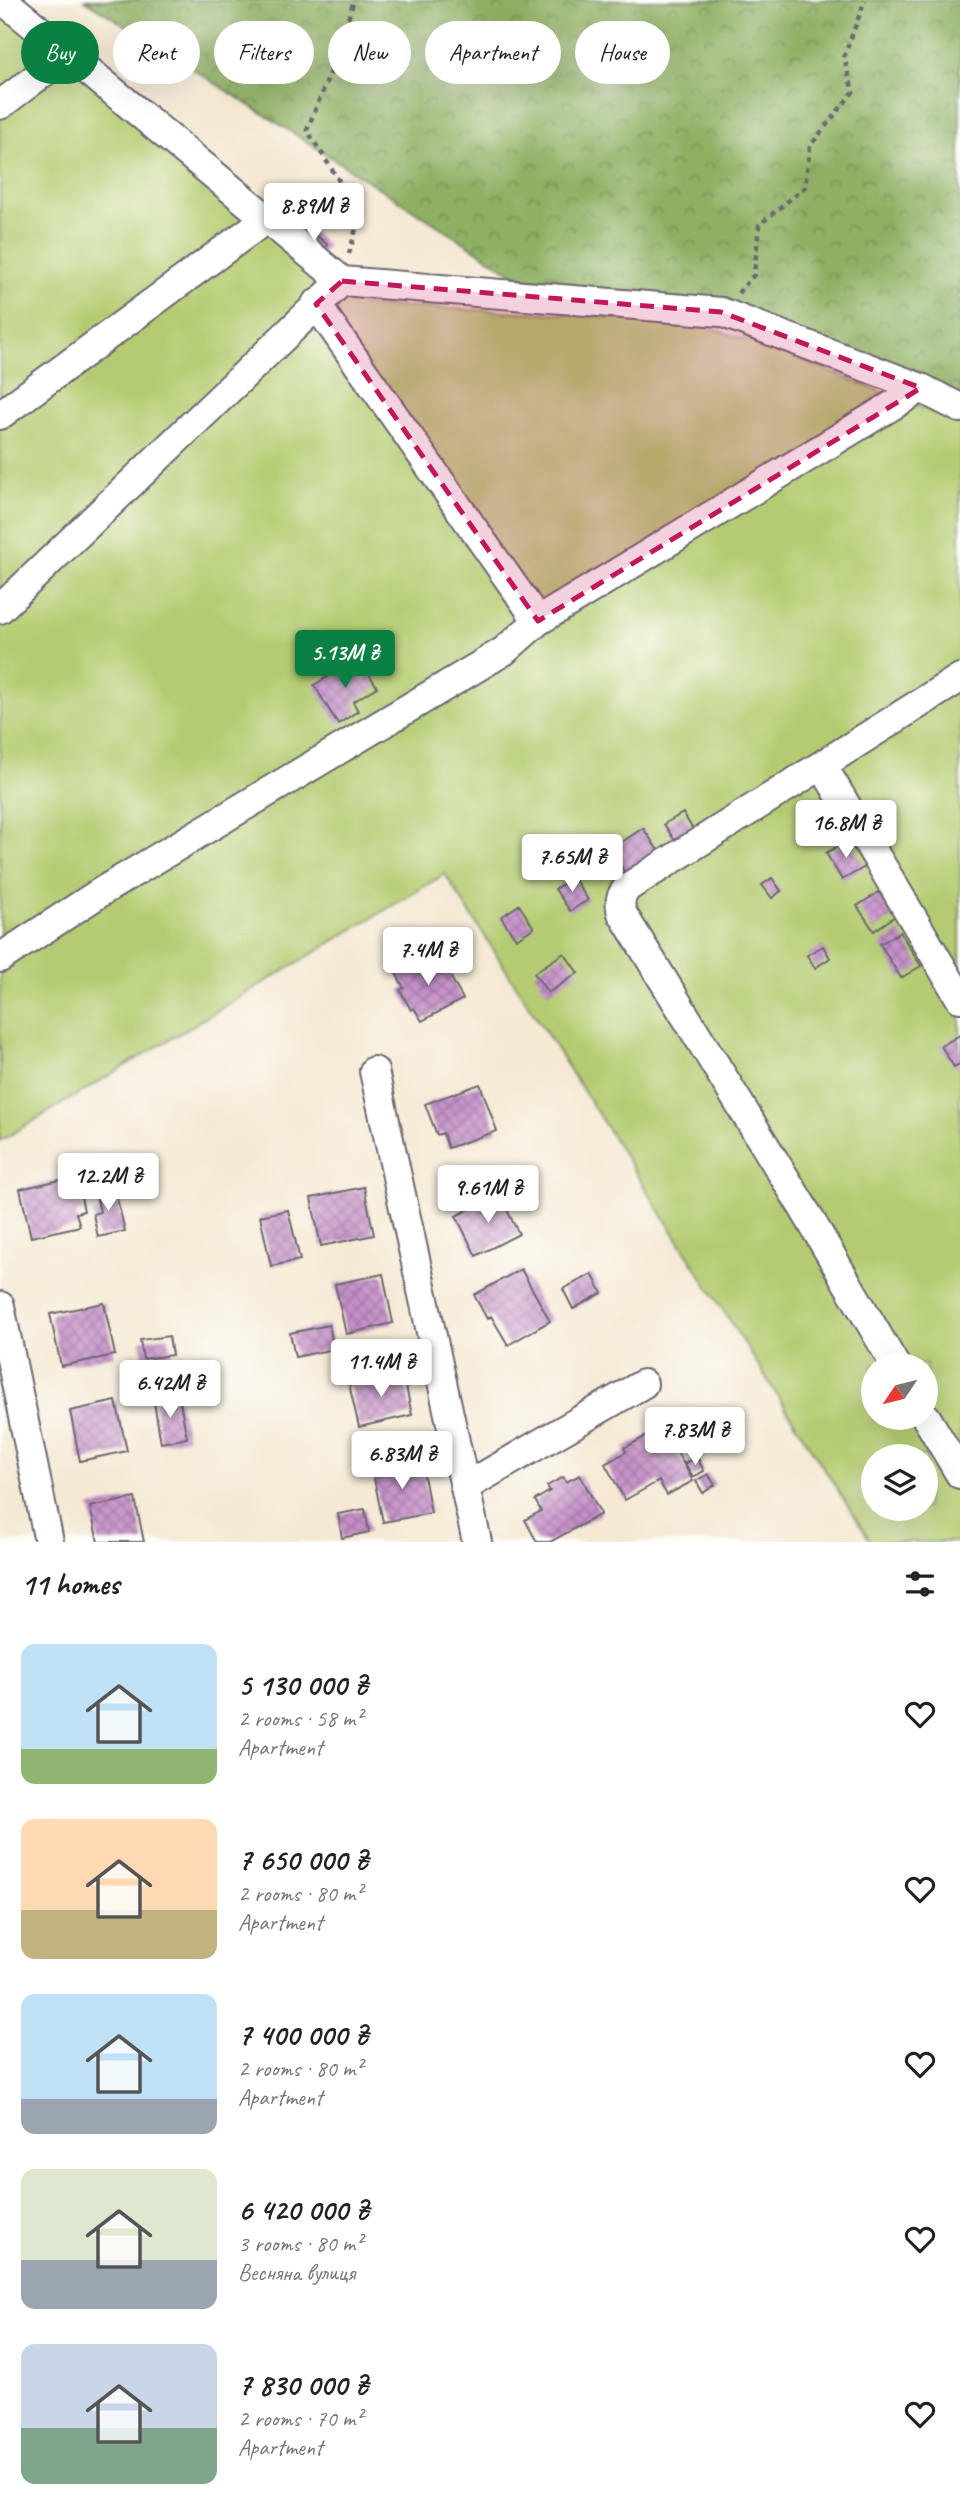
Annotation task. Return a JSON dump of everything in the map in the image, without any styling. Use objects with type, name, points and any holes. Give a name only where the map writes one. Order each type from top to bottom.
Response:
[{"type":"street","points":[[3,0],[29,21]]},
{"type":"street","points":[[99,78],[342,281],[721,313],[921,388],[960,408]]},
{"type":"street","points":[[0,105],[28,84]]},
{"type":"street","points":[[0,415],[266,219]]},
{"type":"street","points":[[0,609],[342,281]]},
{"type":"street","points":[[316,304],[538,621]]},
{"type":"street","points":[[0,957],[104,890],[504,651],[538,621],[921,388]]},
{"type":"street","points":[[888,1353],[804,1209],[622,913],[621,894],[628,887],[960,678]]},
{"type":"street","points":[[822,765],[960,998]]},
{"type":"street","points":[[374,1071],[477,1542]]},
{"type":"street","points":[[0,1306],[49,1542]]},
{"type":"street","points":[[465,1487],[643,1384]]},
{"type":"street","points":[[934,1430],[960,1474]]},
{"type":"path","points":[[342,281],[360,214],[307,130],[333,66],[354,0]]},
{"type":"path","points":[[721,313],[754,275],[759,225],[805,187],[810,146],[853,93],[844,57],[864,0]]},
{"type":"highlighted area","points":[[342,281],[721,312],[921,388],[538,621],[316,304]]},
{"type":"green space","points":[[85,0],[960,0],[960,406],[709,302],[537,289],[216,84],[314,84],[314,21],[214,21],[214,82],[200,74],[200,21],[118,21]]},
{"type":"green space","points":[[0,7],[21,24],[21,84],[93,84],[360,305],[572,314],[707,327],[776,350],[960,423],[960,1542],[871,1542],[445,874],[0,1141]]},
{"type":"building","points":[[308,229],[328,245],[319,256],[299,240]]},
{"type":"building","points":[[359,658],[377,687],[353,702],[358,711],[338,724],[314,685]]},
{"type":"building","points":[[683,813],[695,833],[677,844],[664,824]]},
{"type":"building","points":[[643,828],[661,855],[628,877],[610,850]]},
{"type":"building","points":[[849,840],[865,867],[842,880],[826,853]]},
{"type":"building","points":[[573,877],[588,900],[570,911],[555,889]]},
{"type":"building","points":[[772,878],[781,891],[772,898],[762,885]]},
{"type":"building","points":[[879,892],[895,916],[874,931],[857,906]]},
{"type":"building","points":[[519,905],[534,928],[516,939],[501,917]]},
{"type":"building","points":[[900,932],[921,966],[901,978],[880,944]]},
{"type":"building","points":[[823,946],[830,958],[815,968],[807,955]]},
{"type":"building","points":[[436,951],[463,999],[422,1021],[414,1008],[411,1010],[400,990],[404,988],[396,973]]},
{"type":"building","points":[[564,953],[578,973],[548,993],[534,973]]},
{"type":"building","points":[[960,1035],[960,1064],[954,1067],[941,1046]]},
{"type":"building","points":[[480,1084],[497,1131],[448,1148],[443,1133],[437,1135],[425,1104]]},
{"type":"building","points":[[69,1178],[70,1185],[78,1183],[84,1211],[76,1213],[80,1226],[31,1237],[20,1189]]},
{"type":"building","points":[[114,1186],[125,1231],[98,1237],[93,1214],[100,1212],[95,1190]]},
{"type":"building","points":[[364,1187],[374,1235],[321,1246],[311,1198]]},
{"type":"building","points":[[499,1194],[519,1234],[476,1256],[456,1216]]},
{"type":"building","points":[[288,1210],[300,1260],[271,1266],[260,1216]]},
{"type":"building","points":[[521,1269],[550,1321],[508,1345],[491,1316],[487,1319],[474,1295]]},
{"type":"building","points":[[383,1274],[393,1323],[346,1334],[335,1284]]},
{"type":"building","points":[[592,1274],[602,1293],[573,1309],[563,1289]]},
{"type":"building","points":[[104,1303],[115,1355],[61,1366],[50,1314]]},
{"type":"building","points":[[329,1325],[334,1349],[295,1357],[290,1333]]},
{"type":"building","points":[[169,1336],[172,1355],[143,1359],[140,1340]]},
{"type":"building","points":[[403,1372],[412,1415],[359,1427],[349,1384]]},
{"type":"building","points":[[179,1397],[187,1438],[161,1443],[154,1402]]},
{"type":"building","points":[[116,1401],[127,1451],[80,1461],[70,1411]]},
{"type":"building","points":[[665,1430],[693,1481],[667,1495],[659,1481],[625,1500],[605,1464],[626,1452],[624,1448],[652,1433],[654,1436]]},
{"type":"building","points":[[697,1457],[704,1471],[693,1477],[685,1463]]},
{"type":"building","points":[[421,1460],[431,1513],[383,1522],[372,1469]]},
{"type":"building","points":[[708,1474],[715,1485],[703,1493],[696,1481]]},
{"type":"building","points":[[580,1475],[601,1514],[550,1542],[537,1542],[525,1520],[541,1511],[535,1500],[550,1491],[547,1486],[563,1477],[566,1482]]},
{"type":"building","points":[[135,1498],[144,1542],[98,1542],[90,1507]]},
{"type":"building","points":[[365,1509],[369,1532],[342,1538],[338,1514]]}]
